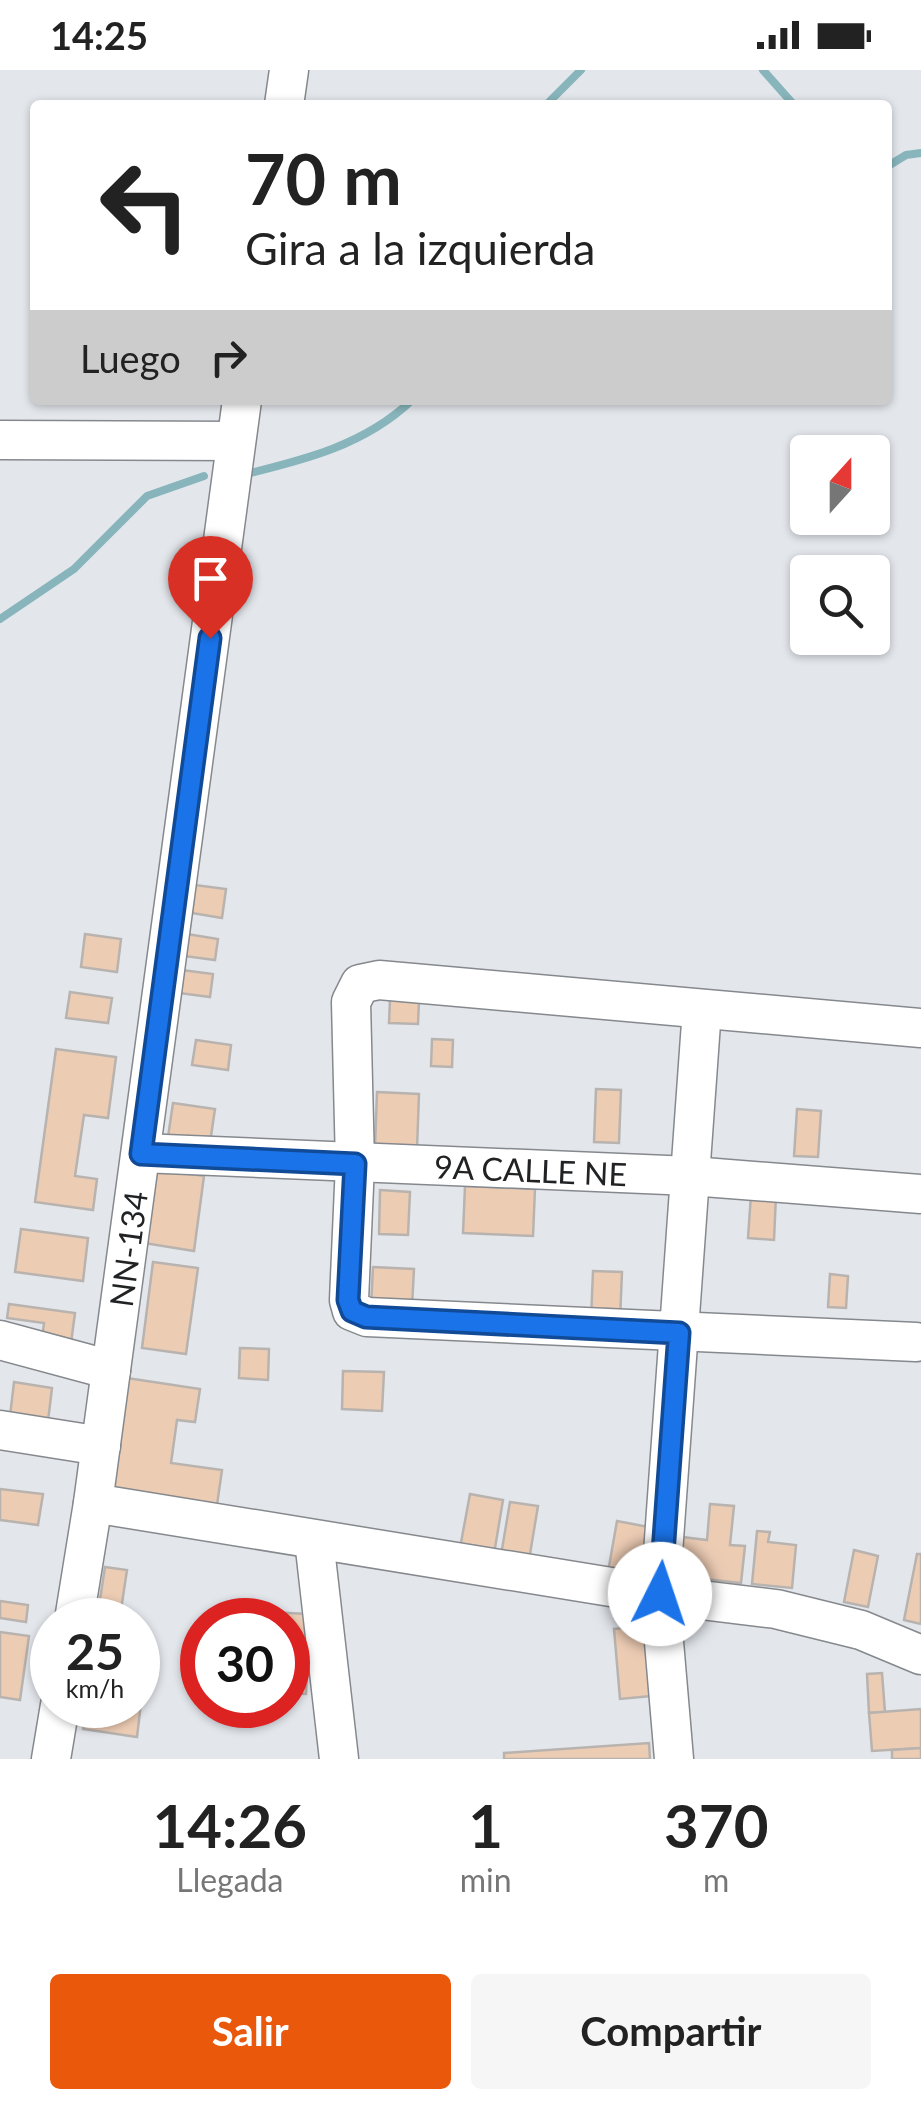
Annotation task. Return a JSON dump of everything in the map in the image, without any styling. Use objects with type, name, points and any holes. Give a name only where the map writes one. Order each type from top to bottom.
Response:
[{"type":"street","points":[[285,100],[289,70]]},
{"type":"street","name":"NN-134","points":[[78,1598],[241,405]]},
{"type":"street","points":[[0,440],[236,440]]},
{"type":"street","points":[[916,1342],[366,1317],[352,1311],[348,1300],[355,1164],[350,1002],[360,984],[379,980],[921,1028]]},
{"type":"street","points":[[674,1759],[660,1594],[702,1009]]},
{"type":"street","name":"9A CALLE NE","points":[[141,1154],[691,1176],[921,1194]]},
{"type":"street","points":[[0,1340],[111,1370]]},
{"type":"street","points":[[0,1430],[101,1446]]},
{"type":"street","points":[[93,1504],[776,1609],[861,1630],[921,1655]]},
{"type":"street","points":[[314,1540],[339,1759]]},
{"type":"street","points":[[52,1759],[57,1728]]},
{"type":"building","points":[[195,885],[226,889],[222,918],[192,913]]},
{"type":"building","points":[[85,934],[121,939],[117,972],[81,967]]},
{"type":"building","points":[[187,934],[218,939],[215,960],[184,956]]},
{"type":"building","points":[[182,970],[213,974],[210,997],[179,993]]},
{"type":"building","points":[[70,992],[112,998],[108,1023],[66,1018]]},
{"type":"building","points":[[390,999],[419,1001],[418,1024],[389,1023]]},
{"type":"building","points":[[432,1039],[453,1040],[452,1067],[431,1066]]},
{"type":"building","points":[[196,1040],[231,1045],[228,1070],[192,1065]]},
{"type":"building","points":[[56,1049],[116,1057],[108,1118],[84,1115],[75,1176],[97,1179],[93,1210],[35,1202]]},
{"type":"building","points":[[596,1089],[621,1090],[619,1143],[594,1142]]},
{"type":"building","points":[[377,1092],[419,1094],[417,1149],[375,1147]]},
{"type":"building","points":[[173,1103],[215,1109],[210,1143],[168,1137]]},
{"type":"building","points":[[797,1109],[821,1111],[818,1157],[794,1156]]},
{"type":"building","points":[[154,1169],[204,1176],[194,1251],[144,1243]]},
{"type":"building","points":[[465,1186],[535,1189],[533,1236],[463,1233]]},
{"type":"building","points":[[380,1190],[410,1192],[408,1235],[379,1234]]},
{"type":"building","points":[[751,1194],[776,1195],[774,1240],[748,1238]]},
{"type":"building","points":[[21,1229],[88,1238],[83,1281],[15,1272]]},
{"type":"building","points":[[153,1262],[198,1268],[186,1354],[142,1348]]},
{"type":"building","points":[[373,1267],[414,1269],[412,1307],[371,1306]]},
{"type":"building","points":[[593,1271],[622,1272],[620,1320],[591,1319]]},
{"type":"building","points":[[830,1274],[848,1276],[846,1308],[828,1307]]},
{"type":"building","points":[[9,1304],[75,1313],[71,1343],[42,1339],[44,1323],[7,1318]]},
{"type":"building","points":[[240,1348],[269,1349],[268,1380],[239,1378]]},
{"type":"building","points":[[343,1371],[384,1372],[382,1411],[342,1409]]},
{"type":"building","points":[[127,1378],[200,1389],[195,1422],[177,1420],[171,1463],[222,1470],[216,1512],[111,1497]]},
{"type":"building","points":[[14,1382],[52,1388],[48,1421],[10,1416]]},
{"type":"building","points":[[0,1489],[43,1494],[38,1525],[0,1520]]},
{"type":"building","points":[[470,1494],[503,1500],[494,1554],[460,1548]]},
{"type":"building","points":[[510,1502],[538,1506],[529,1560],[501,1555]]},
{"type":"building","points":[[710,1504],[734,1506],[730,1545],[745,1546],[741,1583],[678,1576],[682,1537],[707,1540]]},
{"type":"building","points":[[617,1521],[654,1528],[646,1579],[608,1572]]},
{"type":"building","points":[[757,1531],[770,1532],[768,1542],[796,1545],[792,1588],[752,1584]]},
{"type":"building","points":[[854,1550],[878,1556],[868,1607],[844,1602]]},
{"type":"building","points":[[917,1554],[921,1554],[921,1624],[904,1620]]},
{"type":"building","points":[[105,1567],[127,1570],[123,1598],[100,1598]]},
{"type":"building","points":[[0,1601],[28,1605],[26,1622],[0,1618]]},
{"type":"building","points":[[645,1626],[651,1696],[620,1699],[614,1629]]},
{"type":"building","points":[[0,1632],[29,1636],[20,1700],[0,1697]]},
{"type":"building","points":[[882,1673],[885,1712],[869,1713],[867,1674]]},
{"type":"building","points":[[921,1709],[921,1748],[872,1751],[869,1713]]},
{"type":"building","points":[[83,1728],[138,1728],[137,1737]]},
{"type":"building","points":[[649,1743],[650,1759],[504,1759],[504,1753]]},
{"type":"building","points":[[921,1748],[921,1759],[892,1759],[892,1750]]},
{"type":"waterway","points":[[551,100],[581,70]]},
{"type":"waterway","points":[[763,70],[790,100]]},
{"type":"waterway","points":[[892,164],[906,155],[921,153]]},
{"type":"waterway","points":[[242,475],[333,449],[374,429],[406,405]]},
{"type":"waterway","points":[[0,619],[74,569],[147,496],[204,476]]},
{"type":"route","points":[[210,638],[141,1154],[355,1164],[348,1300],[352,1311],[366,1317],[679,1333],[660,1594]]}]
